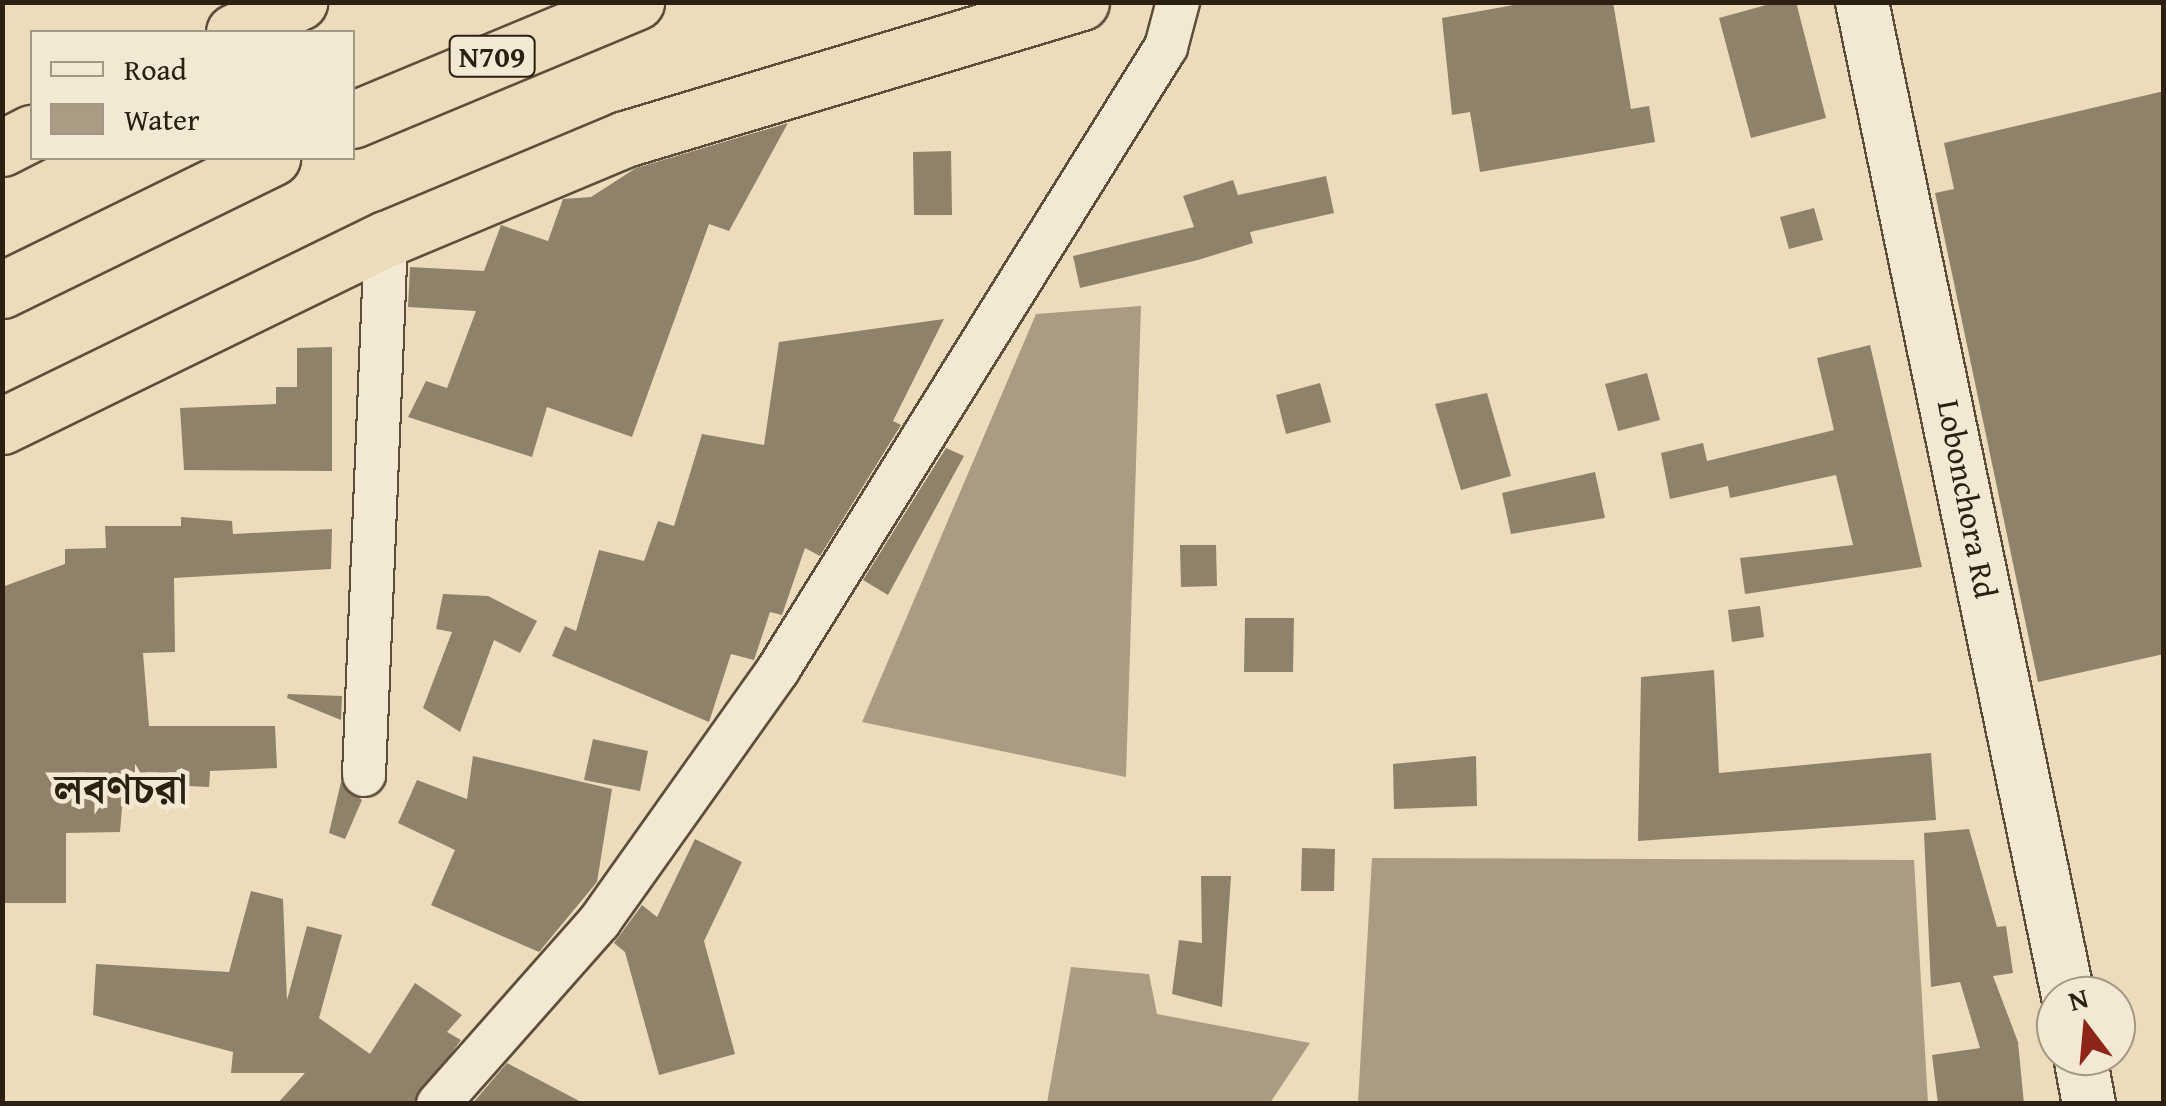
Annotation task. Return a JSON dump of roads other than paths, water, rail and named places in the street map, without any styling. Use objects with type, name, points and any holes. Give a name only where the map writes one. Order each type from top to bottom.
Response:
[{"type":"highway","points":[[238,30],[299,2]]},
{"type":"highway","name":"N709","points":[[355,119],[636,2]]},
{"type":"highway","points":[[2,426],[386,239],[625,138],[1081,2]]},
{"type":"highway","points":[[2,148],[30,134]]},
{"type":"highway","points":[[2,290],[268,160]]},
{"type":"street","points":[[438,1104],[599,922],[778,670],[1166,47],[1178,2]]},
{"type":"street","name":"Lobonchora Rd","points":[[1862,2],[2064,976]]},
{"type":"street","points":[[364,775],[386,239]]},
{"type":"street","points":[[2084,1076],[2089,1104]]},
{"type":"water","points":[[1141,306],[1126,777],[862,722],[1036,314]]},
{"type":"water","points":[[1372,858],[1914,860],[1928,1103],[1358,1103]]},
{"type":"water","points":[[1071,967],[1149,974],[1157,1014],[1310,1043],[1270,1103],[1047,1103]]},
{"type":"district","name":"লবণচরা","points":[[121,788]]}]
